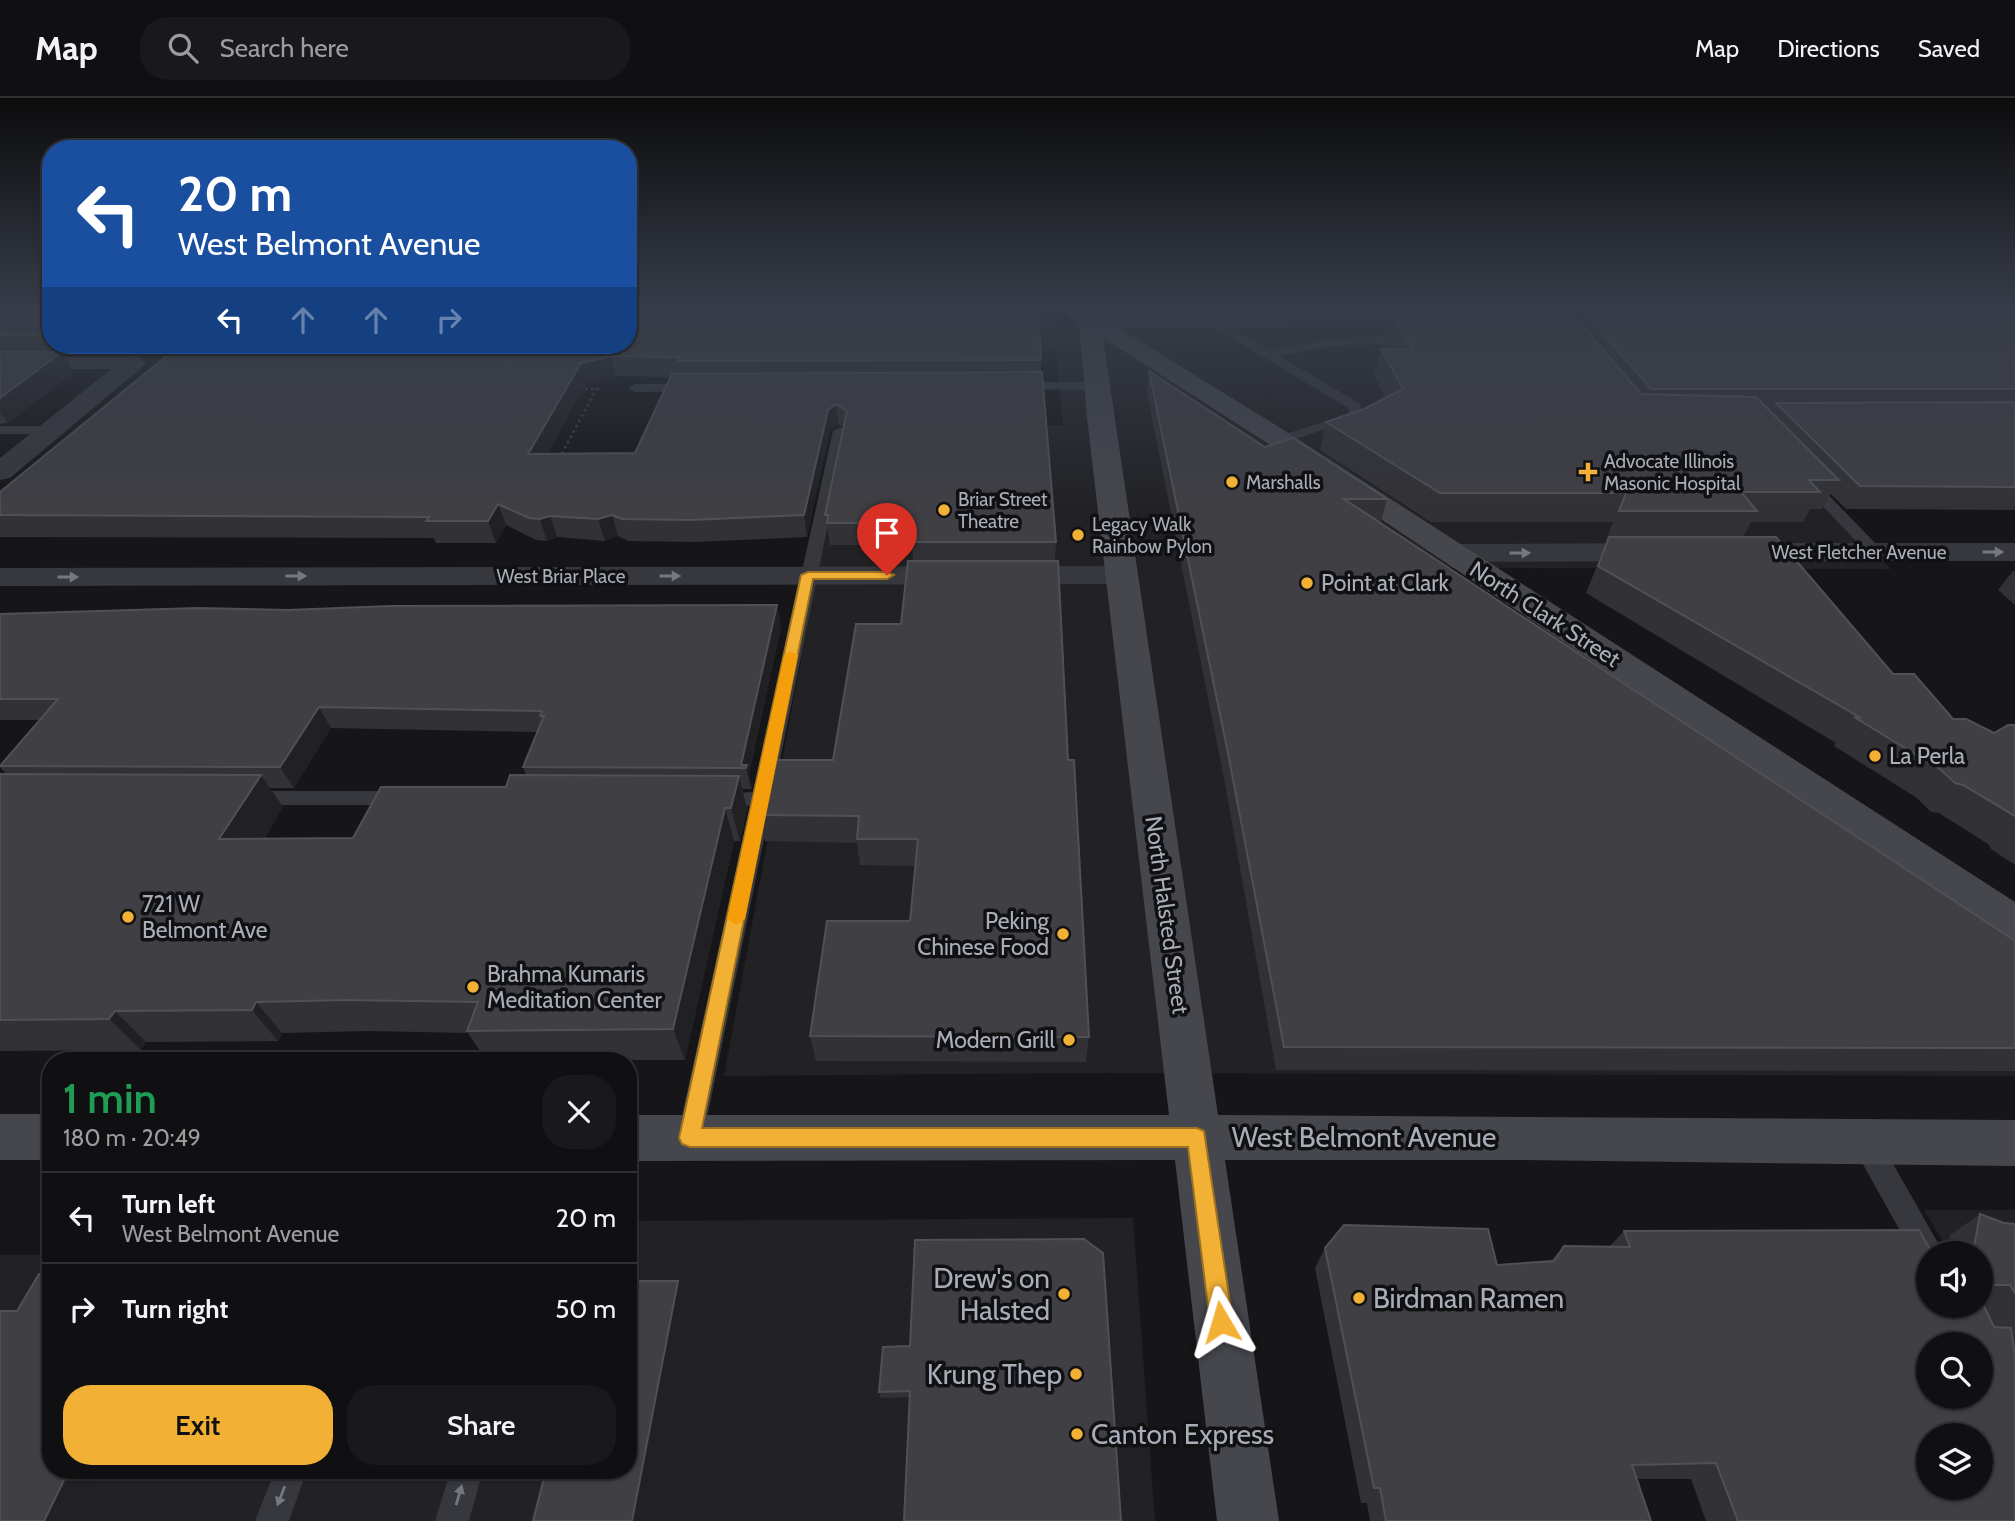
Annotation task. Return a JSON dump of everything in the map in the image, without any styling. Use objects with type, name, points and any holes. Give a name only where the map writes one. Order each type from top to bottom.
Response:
[{"type":"main road","name":"North Halsted Street","points":[[1095,375],[1248,1521]]},
{"type":"main road","name":"North Clark Street","points":[[1181,375],[2015,923]]},
{"type":"main road","name":"West Belmont Avenue","points":[[637,1138],[1520,1137],[2015,1143]]},
{"type":"main road","points":[[0,1138],[42,1138]]},
{"type":"street","points":[[0,472],[118,375]]},
{"type":"street","name":"West Fletcher Avenue","points":[[1452,553],[2015,552]]},
{"type":"street","name":"West Briar Place","points":[[0,577],[1122,575]]},
{"type":"lane","points":[[1281,440],[1357,416],[1354,406],[1303,375]]},
{"type":"lane","points":[[1006,386],[1097,386]]},
{"type":"lane","points":[[635,388],[704,388]]},
{"type":"lane","points":[[0,430],[51,430]]},
{"type":"lane","points":[[690,1138],[840,431]]},
{"type":"lane","points":[[1794,467],[1874,551]]},
{"type":"lane","points":[[221,798],[429,798]]},
{"type":"lane","points":[[692,799],[761,799]]},
{"type":"lane","points":[[1864,1141],[1921,1241]]},
{"type":"lane","points":[[272,1521],[288,1479]]},
{"type":"lane","points":[[452,1521],[464,1479]]},
{"type":"path","points":[[553,470],[600,383]]},
{"type":"path","points":[[570,389],[635,388]]},
{"type":"shaded area","points":[[1058,375],[1664,375],[1747,418],[1891,569],[1423,568],[2015,972],[2015,1076],[1092,1073],[724,1076],[844,427],[1063,425]]},
{"type":"shaded area","points":[[1924,1210],[2015,1210],[2015,1362],[1993,1291],[1993,1241],[1943,1241]]},
{"type":"shaded area","points":[[1133,1218],[1155,1521],[0,1521],[0,1255],[42,1255],[42,1479],[637,1479],[637,1221]]},
{"type":"building","points":[[0,375],[30,375],[0,398]]},
{"type":"building","points":[[143,375],[574,375],[528,454],[635,453],[671,375],[1042,375],[1056,542],[912,542],[914,523],[827,523],[828,515],[825,515],[847,411],[836,404],[828,410],[804,515],[690,520],[622,519],[612,515],[598,519],[550,516],[540,519],[529,518],[498,504],[488,521],[426,521],[429,517],[0,515],[0,492]]},
{"type":"building","points":[[1150,375],[1156,375],[1265,447],[1293,438],[1387,499],[1344,499],[2015,941],[2015,1048],[1284,1047],[1228,753]]},
{"type":"building","points":[[1396,375],[1625,375],[1641,394],[1756,397],[1839,480],[1809,480],[1820,492],[1741,492],[1757,511],[1619,511],[1626,493],[1440,493],[1326,422],[1364,409],[1403,389]]},
{"type":"building","points":[[1639,375],[2015,375],[2015,389],[1651,389]]},
{"type":"building","points":[[2015,402],[2015,487],[1860,486],[1776,403]]},
{"type":"building","points":[[1609,537],[1776,537],[1893,674],[1914,674],[1953,719],[1966,719],[1994,733],[2008,725],[2015,725],[2015,816],[1963,785],[1955,783],[1941,770],[1854,717],[1861,718],[1598,566]]},
{"type":"building","points":[[908,561],[1058,561],[1068,760],[1074,760],[1089,1037],[810,1036],[827,921],[910,921],[918,839],[857,839],[859,816],[759,815],[771,760],[833,760],[856,624],[901,624]]},
{"type":"building","points":[[777,605],[741,765],[747,765],[746,768],[523,767],[544,716],[540,716],[542,711],[319,707],[280,767],[0,766],[58,699],[0,699],[0,614],[198,608],[288,610],[390,606]]},
{"type":"building","points":[[0,774],[261,775],[219,839],[353,838],[381,787],[506,787],[510,775],[739,776],[731,808],[725,808],[673,1029],[467,1031],[478,1002],[256,1002],[252,1010],[115,1011],[109,1019],[0,1020]]},
{"type":"building","points":[[1980,1214],[2015,1224],[2015,1293],[2010,1285],[1993,1285],[1993,1241],[1975,1241]]},
{"type":"building","points":[[1344,1225],[1488,1229],[1497,1265],[1554,1261],[1564,1246],[1630,1247],[1624,1231],[1919,1230],[1925,1241],[1916,1241],[1916,1318],[1990,1318],[1994,1327],[2011,1328],[2015,1357],[2015,1521],[1738,1521],[1716,1463],[1632,1465],[1651,1521],[1386,1521],[1380,1488],[1374,1488],[1325,1248]]},
{"type":"building","points":[[1084,1239],[1103,1253],[1121,1521],[904,1521],[910,1391],[879,1392],[883,1347],[910,1346],[915,1240]]},
{"type":"building","points":[[39,1274],[42,1274],[42,1479],[65,1479],[44,1521],[0,1521],[0,1311],[17,1311]]},
{"type":"building","points":[[637,1281],[678,1281],[632,1521],[533,1521],[544,1479],[637,1479]]},
{"type":"slow traffic","points":[[736,919],[791,655]]},
{"type":"place","name":"Advocate Illinois Masonic Hospital","points":[[1588,472]]},
{"type":"place","name":"Marshalls","points":[[1232,482]]},
{"type":"place","name":"Briar Street Theatre","points":[[944,510]]},
{"type":"place","name":"Legacy Walk Rainbow Pylon","points":[[1078,535]]},
{"type":"place","name":"Point at Clark","points":[[1307,583]]},
{"type":"place","name":"La Perla","points":[[1875,756]]},
{"type":"place","name":"721 W Belmont Ave","points":[[128,917]]},
{"type":"place","name":"Peking Chinese Food","points":[[1063,934]]},
{"type":"place","name":"Brahma Kumaris Meditation Center","points":[[473,987]]},
{"type":"place","name":"Modern Grill","points":[[1069,1040]]},
{"type":"place","name":"Drew's on Halsted","points":[[1064,1294]]},
{"type":"place","name":"Birdman Ramen","points":[[1359,1298]]},
{"type":"place","name":"Krung Thep","points":[[1076,1374]]},
{"type":"place","name":"Canton Express","points":[[1077,1434]]},
{"type":"route","points":[[887,575],[808,575],[690,1138],[1197,1138],[1221,1322]]}]
